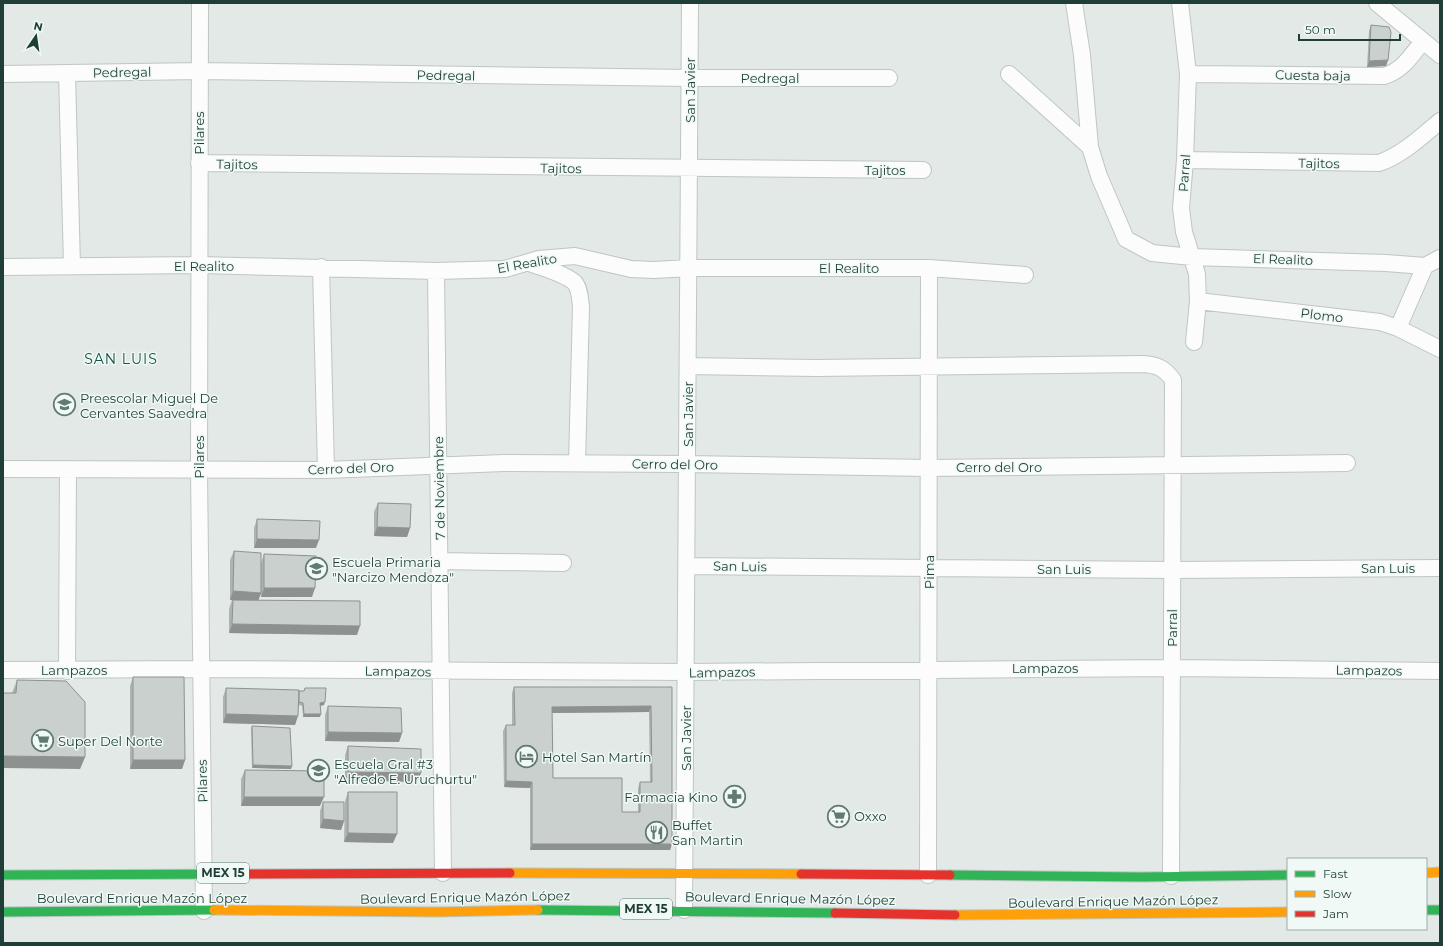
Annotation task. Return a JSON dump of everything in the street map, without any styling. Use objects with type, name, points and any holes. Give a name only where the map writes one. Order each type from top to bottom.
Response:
[{"type":"main road","points":[[1427,873],[1440,872]]},
{"type":"main road","name":"Boulevard Enrique Mazón López","points":[[3,875],[204,873],[685,873],[1171,876],[1287,875]]},
{"type":"main road","name":"Boulevard Enrique Mazón López","points":[[3,912],[437,912],[564,909],[963,914],[1287,912]]},
{"type":"main road","points":[[1427,910],[1440,910]]},
{"type":"street","name":"Pilares","points":[[200,3],[199,470],[200,669],[204,911]]},
{"type":"street","name":"San Javier","points":[[684,910],[690,3]]},
{"type":"street","points":[[1074,3],[1082,55],[1090,147]]},
{"type":"street","name":"Parral","points":[[1180,3],[1188,74],[1185,160],[1181,208],[1184,232],[1196,274],[1198,301],[1194,342]]},
{"type":"street","points":[[1377,3],[1440,55]]},
{"type":"street","name":"Cuesta baja","points":[[1188,74],[1384,76],[1395,73],[1402,67],[1423,41]]},
{"type":"street","name":"Pedregal","points":[[3,74],[199,71],[690,78],[889,78]]},
{"type":"street","points":[[67,73],[72,266]]},
{"type":"street","points":[[1009,74],[1090,147]]},
{"type":"street","name":"Tajitos","points":[[1185,160],[1379,163],[1404,150],[1440,121]]},
{"type":"street","name":"El Realito","points":[[1090,147],[1099,176],[1126,239],[1152,253],[1192,257],[1386,263],[1425,266]]},
{"type":"street","name":"Tajitos","points":[[199,163],[689,169],[923,170]]},
{"type":"street","name":"El Realito","points":[[3,267],[200,265],[436,271],[505,269],[555,256],[575,256],[631,268],[654,270],[689,268],[929,268],[1025,275]]},
{"type":"street","points":[[1398,328],[1425,266],[1440,258]]},
{"type":"street","points":[[529,263],[568,278],[576,284],[579,292],[581,307],[577,463]]},
{"type":"street","points":[[321,267],[326,470]]},
{"type":"street","name":"Pima","points":[[928,875],[928,669],[930,568],[928,468],[929,268]]},
{"type":"street","name":"7 de Noviembre","points":[[436,271],[442,671],[443,873]]},
{"type":"street","name":"Plomo","points":[[1198,301],[1380,322],[1398,328],[1440,349]]},
{"type":"street","name":"Parral","points":[[929,366],[1156,364],[1167,371],[1173,380],[1171,876]]},
{"type":"street","points":[[688,366],[817,368],[929,366]]},
{"type":"street","name":"Cerro del Oro","points":[[3,469],[326,470],[438,465],[577,463],[928,468],[1347,463]]},
{"type":"street","points":[[67,671],[68,469]]},
{"type":"street","points":[[440,561],[563,563]]},
{"type":"street","name":"San Luis","points":[[687,566],[1173,570],[1440,568]]},
{"type":"street","name":"Lampazos","points":[[3,670],[67,671],[200,669],[686,672],[1172,668],[1440,671]]},
{"type":"building","points":[[1371,25],[1389,27],[1391,32],[1388,60],[1369,61]]},
{"type":"building","points":[[378,503],[411,504],[410,528],[377,527]]},
{"type":"building","points":[[257,519],[320,521],[319,540],[257,539]]},
{"type":"building","points":[[234,551],[261,553],[261,593],[233,591]]},
{"type":"building","points":[[264,554],[316,556],[315,588],[264,588]]},
{"type":"building","points":[[233,600],[360,601],[360,626],[232,624]]},
{"type":"building","points":[[133,677],[184,677],[185,760],[133,760]]},
{"type":"building","name":"Super Del Norte","points":[[17,680],[66,681],[85,702],[85,757],[3,756],[3,693],[16,693]]},
{"type":"building","name":"Hotel San Martín","points":[[514,687],[672,687],[672,844],[532,844],[532,782],[506,781],[506,725],[515,725]],"holes":[[[651,706],[652,782],[640,782],[640,812],[622,812],[622,778],[553,778],[552,707]]]},
{"type":"building","points":[[226,688],[299,690],[298,716],[226,714]]},
{"type":"building","points":[[305,688],[326,688],[325,702],[320,703],[321,714],[304,714],[303,703],[299,702],[299,691],[304,691]]},
{"type":"building","points":[[328,706],[401,708],[402,733],[328,732]]},
{"type":"building","points":[[252,726],[290,728],[292,766],[253,765]]},
{"type":"building","points":[[348,746],[421,749],[421,773],[348,772]]},
{"type":"building","points":[[245,770],[324,771],[324,797],[244,797]]},
{"type":"building","points":[[348,792],[397,792],[397,834],[348,833]]},
{"type":"building","points":[[323,802],[344,802],[344,821],[323,819]]},
{"type":"traffic: fast","points":[[3,875],[240,874]]},
{"type":"traffic: fast","points":[[950,875],[1141,877],[1287,875]]},
{"type":"traffic: fast","points":[[3,912],[214,910]]},
{"type":"traffic: fast","points":[[538,910],[835,913]]},
{"type":"traffic: fast","points":[[1427,910],[1440,910]]},
{"type":"traffic: slow","points":[[1427,873],[1440,872]]},
{"type":"traffic: slow","points":[[510,873],[801,874]]},
{"type":"traffic: slow","points":[[214,910],[437,912],[538,910]]},
{"type":"traffic: slow","points":[[955,915],[1287,912]]},
{"type":"traffic: jam","points":[[240,874],[510,873]]},
{"type":"traffic: jam","points":[[801,874],[950,875]]},
{"type":"traffic: jam","points":[[835,913],[955,915]]},
{"type":"place","name":"Preescolar Miguel De Cervantes Saavedra","points":[[64,405]]},
{"type":"place","name":"Escuela Primaria \"Narcizo Mendoza\"","points":[[316,569]]},
{"type":"place","name":"Super Del Norte","points":[[42,741]]},
{"type":"place","name":"Hotel San Martín","points":[[527,757]]},
{"type":"place","name":"Escuela Gral #3 \"Alfredo E. Uruchurtu\"","points":[[318,771]]},
{"type":"place","name":"Farmacia Kino","points":[[734,797]]},
{"type":"place","name":"Oxxo","points":[[838,816]]},
{"type":"place","name":"Buffet San Martin","points":[[657,832]]},
{"type":"district","name":"SAN LUIS","points":[[121,359]]}]
